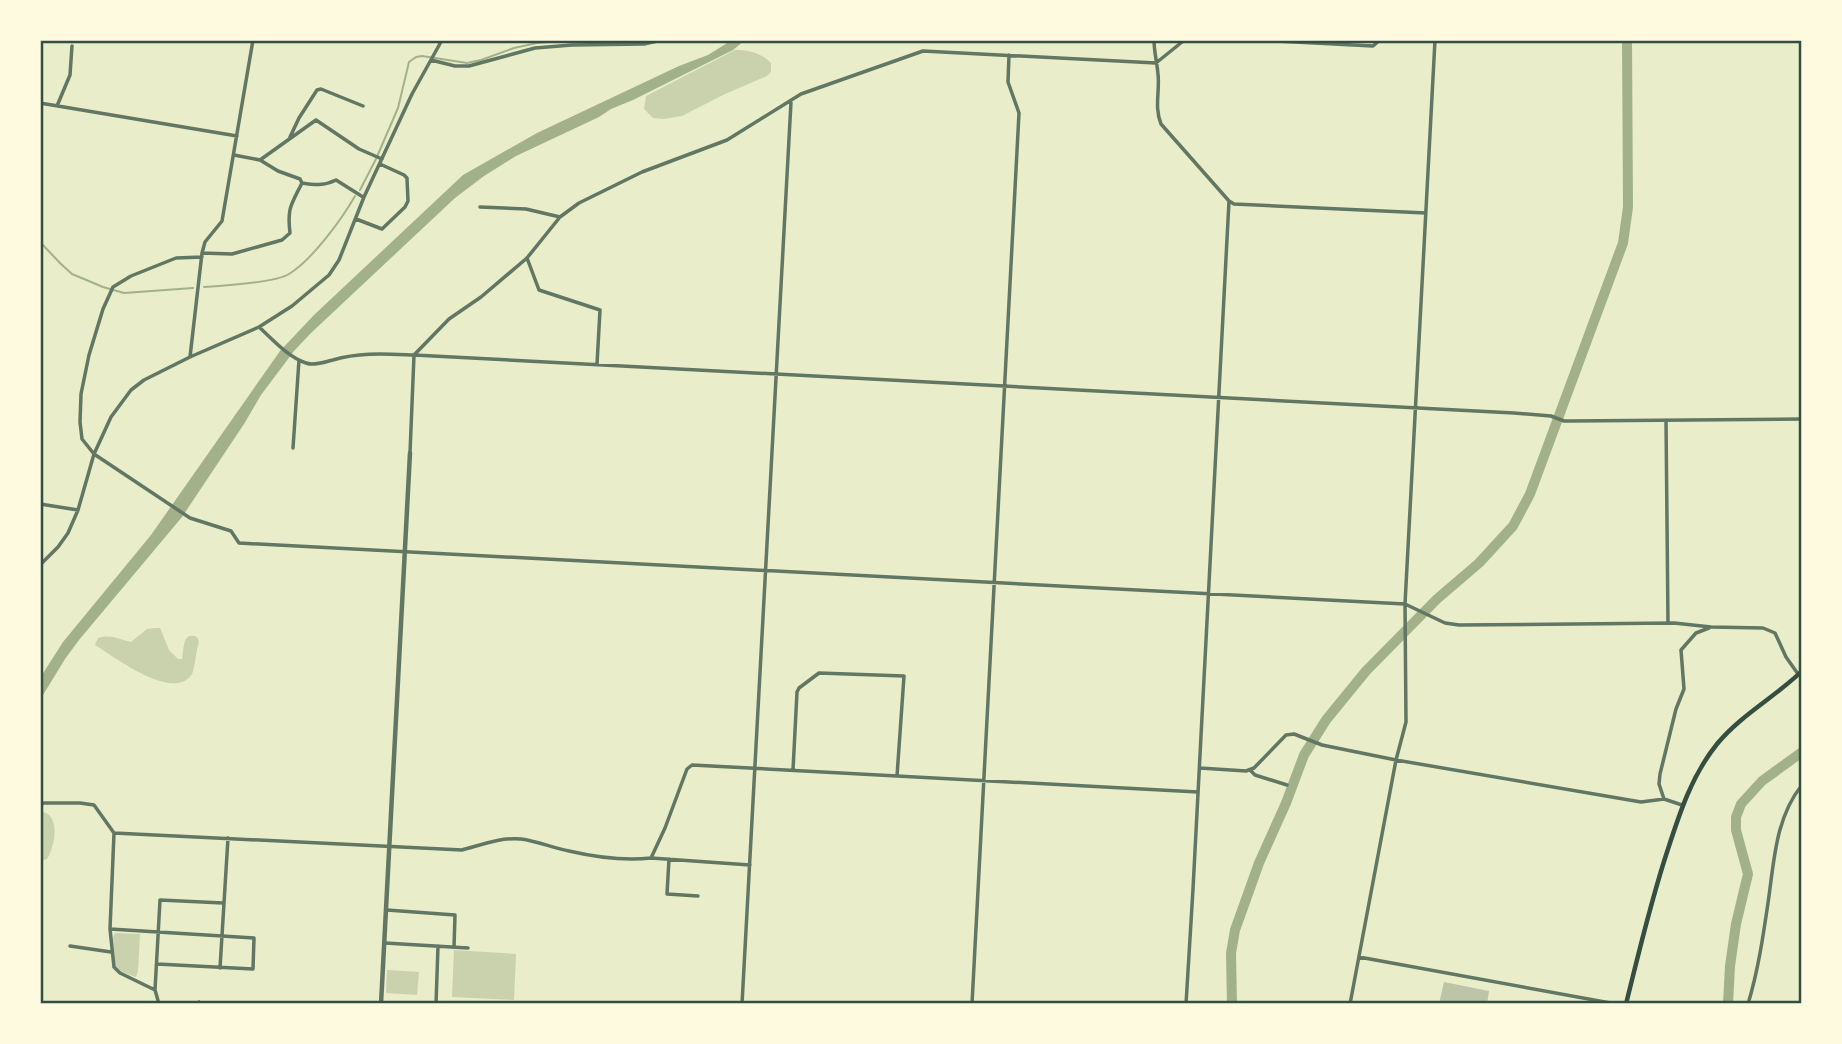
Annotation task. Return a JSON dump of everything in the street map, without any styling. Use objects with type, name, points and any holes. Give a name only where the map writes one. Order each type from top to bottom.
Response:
[{"type":"main road","points":[[1626,1004],[1646,921],[1682,805],[1695,778],[1718,743],[1800,673]]},
{"type":"street","points":[[190,357],[202,255],[208,237],[222,222],[253,40]]},
{"type":"street","points":[[40,565],[68,533],[78,510],[94,454],[111,417],[131,390],[144,380],[190,357],[258,327],[292,306],[329,275],[339,261],[364,197],[412,94],[442,40]]},
{"type":"street","points":[[431,60],[455,66],[469,66],[535,48],[644,44],[662,40]]},
{"type":"street","points":[[1154,40],[1158,75],[1157,114],[1161,124],[1228,201],[1234,204],[1426,214]]},
{"type":"street","points":[[381,1004],[414,355],[449,320],[527,258],[560,217],[579,203],[618,183],[727,140],[802,94],[923,51],[1156,63],[1187,40]]},
{"type":"street","points":[[1253,40],[1373,46],[1380,40]]},
{"type":"street","points":[[1350,1004],[1396,760],[1406,722],[1404,622],[1435,40]]},
{"type":"street","points":[[57,106],[70,75],[72,46]]},
{"type":"street","points":[[972,1004],[1019,113],[1008,82],[1009,55]]},
{"type":"street","points":[[289,139],[317,90],[321,89],[363,106]]},
{"type":"street","points":[[742,1004],[791,102]]},
{"type":"street","points":[[40,103],[237,136]]},
{"type":"street","points":[[260,160],[319,120],[359,149],[373,155],[407,178],[408,201],[382,229],[356,219]]},
{"type":"street","points":[[234,155],[260,160],[278,171],[300,179],[302,183],[318,186],[337,180],[364,197]]},
{"type":"street","points":[[302,183],[290,206],[290,233],[282,240],[232,254],[176,258],[131,275],[113,287],[89,355],[81,394],[82,439],[94,454],[190,517],[231,531],[239,543],[1405,604],[1445,623],[1459,625],[1668,623],[1763,628],[1775,633],[1786,657],[1800,673]]},
{"type":"street","points":[[1186,1004],[1228,201]]},
{"type":"street","points":[[480,206],[526,209],[560,217]]},
{"type":"street","points":[[527,258],[540,290],[600,310],[597,365]]},
{"type":"street","points":[[258,327],[308,365],[373,353],[1415,407],[1551,416],[1564,421],[1802,419]]},
{"type":"street","points":[[293,448],[298,359]]},
{"type":"street","points":[[1667,420],[1668,623]]},
{"type":"street","points":[[40,504],[78,510]]},
{"type":"street","points":[[1664,799],[1659,784],[1660,774],[1676,709],[1684,689],[1681,650],[1696,633],[1711,627]]},
{"type":"street","points":[[793,769],[799,688],[819,673],[904,676],[897,776]]},
{"type":"street","points":[[1200,768],[1250,770],[1286,735],[1294,734],[1322,745],[1396,760],[1641,803],[1664,799],[1682,805]]},
{"type":"street","points":[[651,858],[687,769],[692,765],[1198,792]]},
{"type":"street","points":[[1250,770],[1255,775],[1287,785]]},
{"type":"street","points":[[1748,1004],[1763,941],[1779,832],[1793,797],[1802,785]]},
{"type":"street","points":[[40,805],[94,805],[114,833],[110,929],[114,967],[120,973],[155,990]]},
{"type":"street","points":[[114,833],[462,850],[503,839],[522,839],[590,855],[750,864]]},
{"type":"street","points":[[219,968],[228,838]]},
{"type":"street","points":[[669,859],[667,894],[698,896]]},
{"type":"street","points":[[159,1004],[155,990],[160,900],[223,903]]},
{"type":"street","points":[[387,910],[454,915],[454,947]]},
{"type":"street","points":[[110,929],[254,938],[253,970],[157,964]]},
{"type":"street","points":[[385,943],[468,948]]},
{"type":"street","points":[[70,946],[111,952]]},
{"type":"street","points":[[436,1004],[438,946]]},
{"type":"street","points":[[1359,957],[1616,1004]]},
{"type":"shaded area","points":[[732,40],[745,40],[733,50],[516,156],[484,176],[455,198],[311,333],[261,395],[182,517],[79,640],[40,700],[40,678],[63,642],[151,535],[280,351],[314,315],[463,175],[537,133],[708,55]]},
{"type":"shaded area","points":[[735,50],[759,54],[771,63],[771,72],[682,116],[653,118],[644,109],[646,96]]},
{"type":"shaded area","points":[[160,628],[169,650],[178,659],[182,659],[186,639],[197,637],[199,642],[193,671],[183,682],[158,680],[129,667],[95,645],[98,638],[107,637],[131,642],[147,629]]},
{"type":"shaded area","points":[[40,810],[50,816],[55,832],[47,859],[40,861]]},
{"type":"shaded area","points":[[115,933],[140,934],[136,977],[122,972],[115,965]]},
{"type":"shaded area","points":[[454,950],[516,954],[514,1000],[452,997]]},
{"type":"shaded area","points":[[387,970],[419,972],[417,995],[386,993]]},
{"type":"building","points":[[1444,982],[1489,991],[1487,1004],[1439,1004]]},
{"type":"waterway","points":[[360,190],[398,108],[409,62],[416,57],[467,63],[537,43],[574,40]]},
{"type":"waterway","points":[[1232,1004],[1231,953],[1235,930],[1259,863],[1304,755],[1326,720],[1366,671],[1437,599],[1479,563],[1513,526],[1530,494],[1623,243],[1628,207],[1627,40]]},
{"type":"waterway","points":[[204,287],[235,285],[289,274],[326,238],[355,196]]},
{"type":"waterway","points":[[40,242],[72,274],[103,287],[124,293],[193,288]]},
{"type":"waterway","points":[[1728,1004],[1736,924],[1748,874],[1736,830],[1736,817],[1741,804],[1762,781],[1802,752]]}]
